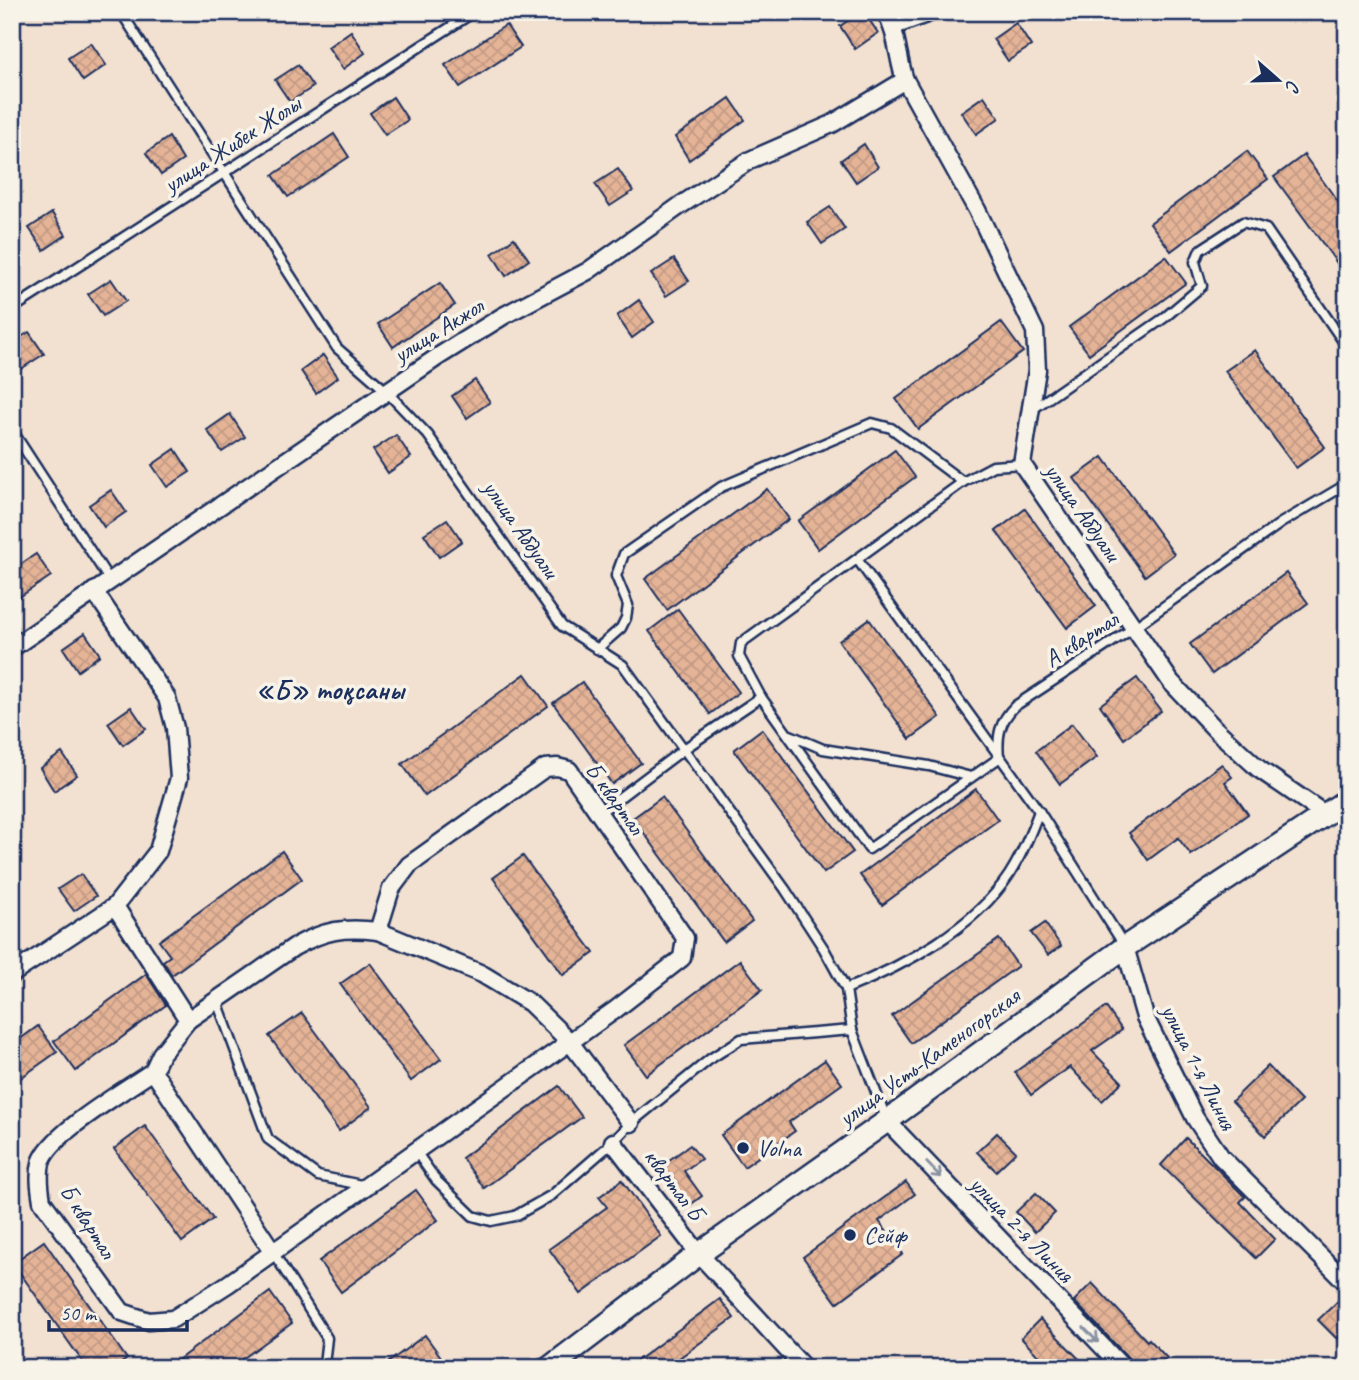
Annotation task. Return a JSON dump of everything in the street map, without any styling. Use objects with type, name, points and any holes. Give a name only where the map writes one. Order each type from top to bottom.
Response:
[{"type":"street","points":[[889,19],[932,12]]},
{"type":"street","name":"улица Абдуали","points":[[889,19],[905,80],[977,210],[1035,331],[1037,370],[1021,464],[1171,682],[1215,729],[1259,769],[1326,815]]},
{"type":"street","name":"улица Акжол","points":[[12,648],[385,390],[503,316],[588,271],[750,160],[832,124],[905,80]]},
{"type":"street","points":[[12,974],[115,906],[158,851],[178,778],[175,728],[167,698],[94,591]]},
{"type":"street","name":"Б квартал","points":[[378,931],[391,889],[409,865],[545,768],[557,767],[569,770],[685,938],[682,958],[615,1010],[569,1041],[416,1153],[366,1185],[228,1284],[173,1319],[149,1321],[122,1312],[42,1201],[39,1182],[41,1164],[52,1144],[153,1071],[161,1054],[188,1020],[294,947],[313,937],[332,930],[378,931],[482,975],[530,1003],[569,1041],[631,1123]]},
{"type":"street","name":"улица Усть-Каменогорская","points":[[549,1368],[699,1254],[1125,947],[1347,800]]},
{"type":"street","points":[[115,906],[188,1020]]},
{"type":"street","name":"улица 1-я Линия","points":[[1125,947],[1145,1017],[1195,1118],[1221,1157],[1347,1283]]},
{"type":"street","points":[[153,1071],[273,1252]]},
{"type":"street","name":"улица 2-я Линия","points":[[887,1121],[1123,1368]]},
{"type":"street","name":"квартал Б","points":[[613,1142],[699,1254],[804,1368]]},
{"type":"lane","name":"улица Абдуали","points":[[121,12],[337,348],[385,390],[428,435],[562,626],[623,665],[792,899],[846,989]]},
{"type":"lane","name":"улица Жибек Жолы","points":[[12,309],[474,12]]},
{"type":"lane","points":[[1030,411],[1164,318],[1202,286],[1195,262],[1200,250],[1243,222],[1266,229],[1347,347]]},
{"type":"lane","points":[[597,649],[621,628],[626,618],[628,605],[617,576],[624,554],[722,487],[872,423],[891,428],[963,482]]},
{"type":"lane","points":[[12,430],[110,582]]},
{"type":"lane","points":[[999,758],[869,849],[761,698],[738,656],[741,643],[963,482],[993,466],[1021,464]]},
{"type":"lane","name":"А квартал","points":[[999,758],[999,729],[1004,718],[1015,706],[1135,626],[1281,523],[1347,484]]},
{"type":"lane","points":[[857,559],[1039,811],[1125,947]]},
{"type":"lane","points":[[599,813],[684,750],[761,698]]},
{"type":"lane","points":[[787,733],[822,749],[929,766],[971,778]]},
{"type":"lane","points":[[887,1121],[852,1030],[846,989],[886,973],[924,951],[982,906],[1008,876],[1025,846],[1039,811]]},
{"type":"lane","points":[[217,1001],[268,1139],[318,1176],[366,1185]]},
{"type":"lane","points":[[416,1153],[436,1180],[473,1216],[491,1221],[515,1216],[552,1195],[631,1123],[710,1059],[741,1039],[852,1030]]},
{"type":"lane","points":[[273,1252],[327,1338],[324,1364],[319,1368]]},
{"type":"building","points":[[864,12],[878,33],[855,49],[840,26]]},
{"type":"building","points":[[1016,23],[1031,46],[1008,61],[993,39]]},
{"type":"building","points":[[506,25],[521,47],[460,87],[445,65]]},
{"type":"building","points":[[351,31],[365,53],[343,69],[328,47]]},
{"type":"building","points":[[91,43],[106,65],[83,81],[68,58]]},
{"type":"building","points":[[298,65],[313,87],[290,102],[275,80]]},
{"type":"building","points":[[984,96],[999,118],[976,134],[961,112]]},
{"type":"building","points":[[393,97],[408,120],[385,135],[370,113]]},
{"type":"building","points":[[730,98],[745,120],[689,160],[675,137]]},
{"type":"building","points":[[334,134],[349,157],[288,197],[273,175]]},
{"type":"building","points":[[169,137],[183,160],[161,175],[146,153]]},
{"type":"building","points":[[864,144],[878,167],[856,182],[841,160]]},
{"type":"building","points":[[1247,151],[1268,179],[1171,251],[1150,223]]},
{"type":"building","points":[[1304,155],[1347,214],[1347,256],[1337,263],[1274,177]]},
{"type":"building","points":[[618,169],[633,191],[610,206],[595,184]]},
{"type":"building","points":[[830,207],[845,229],[822,244],[807,222]]},
{"type":"building","points":[[52,213],[66,235],[44,250],[29,228]]},
{"type":"building","points":[[514,238],[529,260],[506,276],[492,254]]},
{"type":"building","points":[[1166,256],[1186,283],[1089,354],[1069,327]]},
{"type":"building","points":[[674,259],[689,281],[666,296],[651,274]]},
{"type":"building","points":[[111,279],[126,301],[103,316],[88,294]]},
{"type":"building","points":[[440,283],[455,305],[393,347],[378,324]]},
{"type":"building","points":[[639,300],[654,322],[632,338],[617,316]]},
{"type":"building","points":[[1001,322],[1023,352],[918,429],[896,399]]},
{"type":"building","points":[[29,332],[44,354],[21,369],[12,356],[12,343]]},
{"type":"building","points":[[1255,350],[1325,447],[1296,468],[1225,371]]},
{"type":"building","points":[[323,355],[338,377],[316,393],[301,371]]},
{"type":"building","points":[[475,380],[490,402],[467,418],[452,396]]},
{"type":"building","points":[[230,414],[245,437],[222,452],[207,430]]},
{"type":"building","points":[[396,435],[411,457],[388,473],[373,450]]},
{"type":"building","points":[[175,449],[190,472],[167,487],[152,465]]},
{"type":"building","points":[[895,450],[915,477],[818,549],[798,521]]},
{"type":"building","points":[[1103,457],[1174,554],[1145,576],[1074,478]]},
{"type":"building","points":[[767,489],[789,519],[667,610],[645,579]]},
{"type":"building","points":[[111,490],[126,512],[104,527],[89,505]]},
{"type":"building","points":[[1025,509],[1096,606],[1067,628],[996,531]]},
{"type":"building","points":[[447,519],[462,541],[439,557],[424,534]]},
{"type":"building","points":[[36,554],[51,576],[12,602],[12,570]]},
{"type":"building","points":[[1286,573],[1308,603],[1212,674],[1190,644]]},
{"type":"building","points":[[678,609],[739,692],[710,714],[649,631]]},
{"type":"building","points":[[869,619],[940,717],[910,739],[839,641]]},
{"type":"building","points":[[85,633],[100,655],[78,671],[63,648]]},
{"type":"building","points":[[525,674],[548,706],[425,796],[402,764]]},
{"type":"building","points":[[1137,678],[1161,711],[1124,739],[1100,705]]},
{"type":"building","points":[[582,682],[641,763],[612,784],[553,703]]},
{"type":"building","points":[[131,707],[146,729],[123,745],[108,723]]},
{"type":"building","points":[[1072,724],[1097,757],[1060,784],[1036,751]]},
{"type":"building","points":[[762,729],[853,852],[824,873],[734,750]]},
{"type":"building","points":[[62,753],[77,775],[54,791],[40,768]]},
{"type":"building","points":[[1222,764],[1232,777],[1225,782],[1248,814],[1191,855],[1178,838],[1148,860],[1129,833]]},
{"type":"building","points":[[976,789],[998,820],[882,905],[860,875]]},
{"type":"building","points":[[662,797],[752,921],[724,942],[633,818]]},
{"type":"building","points":[[282,851],[302,879],[172,975],[163,961],[170,956],[159,941]]},
{"type":"building","points":[[523,856],[594,953],[563,975],[493,878]]},
{"type":"building","points":[[81,874],[96,896],[74,911],[58,889]]},
{"type":"building","points":[[1045,923],[1061,946],[1048,955],[1031,933]]},
{"type":"building","points":[[999,939],[1018,966],[911,1043],[892,1016]]},
{"type":"building","points":[[740,960],[762,990],[646,1075],[624,1045]]},
{"type":"building","points":[[370,963],[441,1059],[411,1081],[340,984]]},
{"type":"building","points":[[146,974],[166,1005],[76,1071],[54,1041]]},
{"type":"building","points":[[1106,1007],[1122,1030],[1092,1051],[1122,1082],[1102,1101],[1070,1067],[1031,1095],[1015,1072]]},
{"type":"building","points":[[302,1013],[371,1107],[339,1131],[269,1036]]},
{"type":"building","points":[[38,1026],[57,1052],[12,1084],[12,1045]]},
{"type":"building","points":[[825,1060],[842,1084],[789,1122],[795,1131],[744,1167],[721,1135]]},
{"type":"building","points":[[1268,1066],[1301,1101],[1265,1136],[1232,1101]]},
{"type":"building","points":[[559,1086],[582,1117],[484,1188],[462,1158]]},
{"type":"building","points":[[145,1126],[213,1219],[182,1242],[114,1149]]},
{"type":"building","points":[[997,1133],[1016,1152],[996,1171],[977,1152]]},
{"type":"building","points":[[1186,1138],[1245,1197],[1240,1202],[1275,1239],[1256,1258],[1161,1165]]},
{"type":"building","points":[[690,1145],[701,1159],[684,1171],[702,1196],[686,1208],[658,1168]]},
{"type":"building","points":[[622,1180],[661,1236],[581,1294],[549,1249],[607,1207],[599,1197]]},
{"type":"building","points":[[906,1182],[915,1194],[879,1221],[903,1254],[837,1303],[803,1257]]},
{"type":"building","points":[[416,1190],[438,1220],[341,1292],[319,1261]]},
{"type":"building","points":[[1036,1193],[1055,1213],[1035,1232],[1016,1212]]},
{"type":"building","points":[[44,1241],[127,1359],[115,1368],[87,1368],[13,1263]]},
{"type":"building","points":[[1092,1283],[1147,1341],[1149,1339],[1167,1358],[1158,1368],[1138,1368],[1074,1301]]},
{"type":"building","points":[[270,1292],[292,1323],[230,1368],[167,1368]]},
{"type":"building","points":[[720,1299],[734,1318],[678,1359],[685,1368],[627,1368]]},
{"type":"building","points":[[1338,1301],[1347,1310],[1347,1329],[1337,1339],[1318,1320]]},
{"type":"building","points":[[1040,1319],[1088,1368],[1050,1368],[1021,1338]]},
{"type":"building","points":[[425,1335],[449,1368],[381,1368]]},
{"type":"place","name":"Volna","points":[[743,1148]]},
{"type":"place","name":"Сейф","points":[[850,1235]]},
{"type":"district","name":"«Б» тоқсаны","points":[[330,689]]}]
